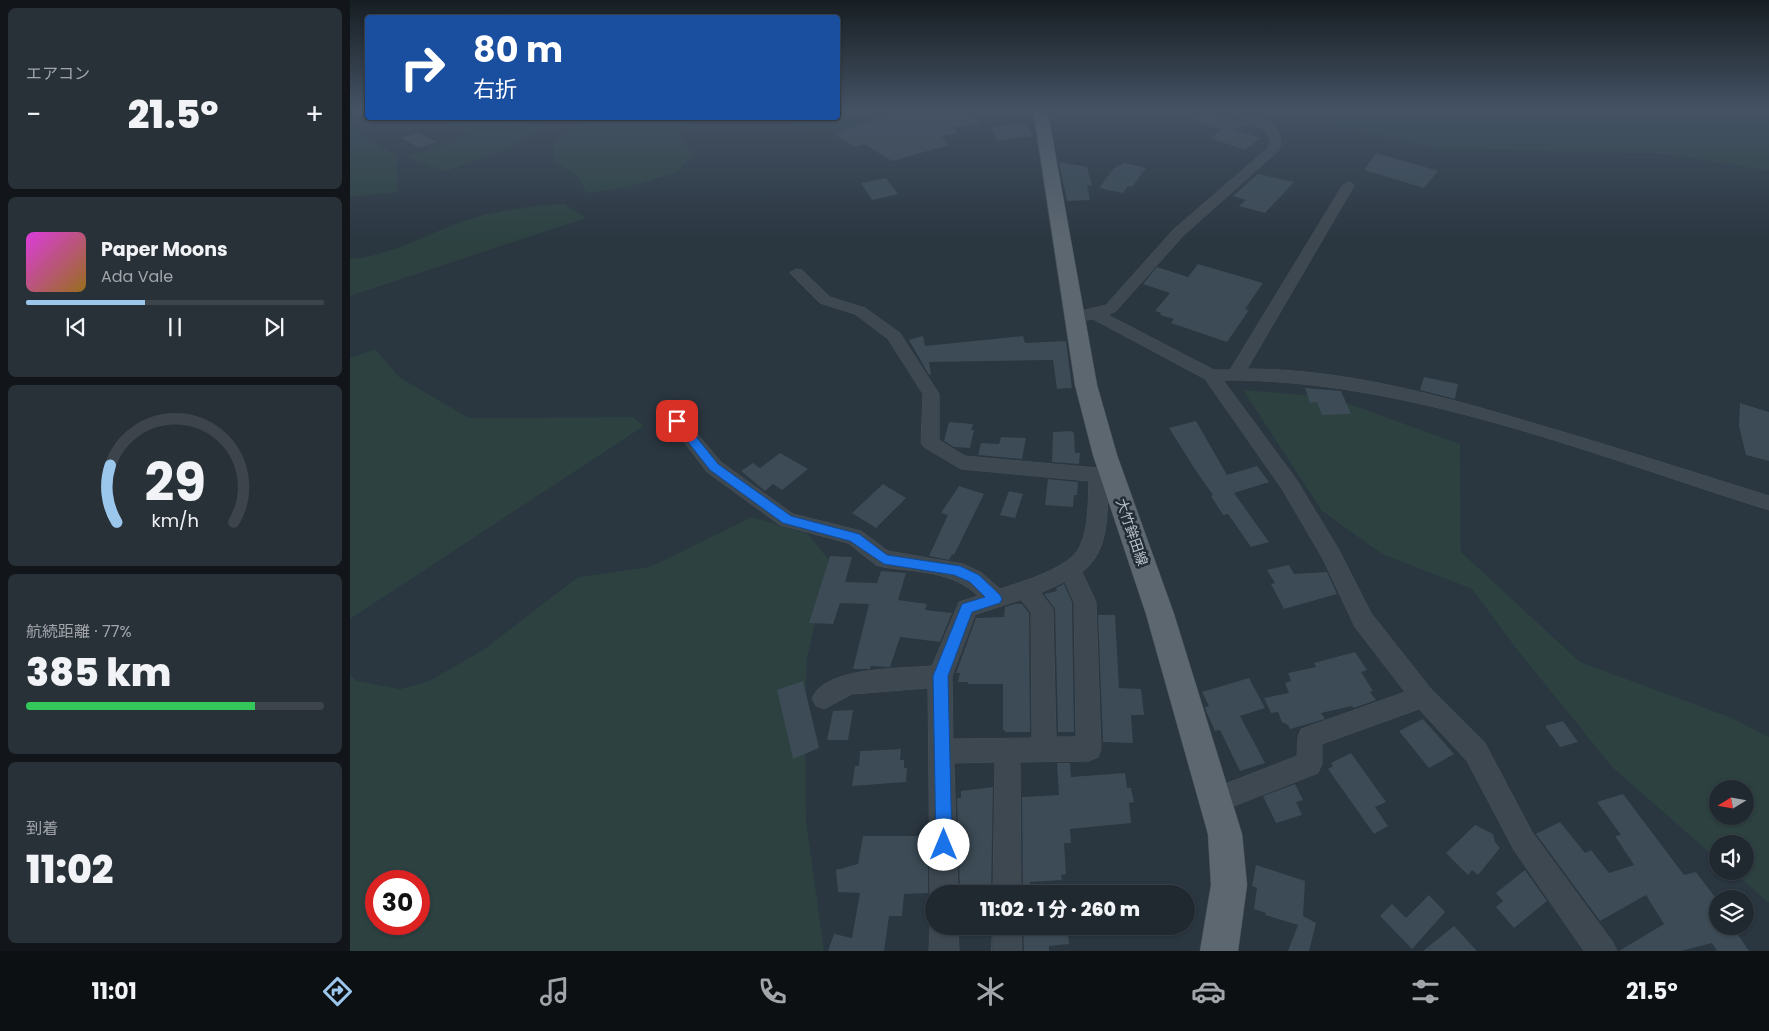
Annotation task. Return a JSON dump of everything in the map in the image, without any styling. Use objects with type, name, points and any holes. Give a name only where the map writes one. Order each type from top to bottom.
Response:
[{"type":"main road","name":"大竹鉾田線","points":[[1049,152],[1084,316],[1086,385],[1105,476],[1160,614],[1226,834],[1229,885],[1219,951]]},
{"type":"street","points":[[1084,316],[1111,308],[1178,233],[1270,152]]},
{"type":"street","points":[[1236,374],[1348,186]]},
{"type":"street","points":[[797,273],[825,300],[860,311],[894,336],[931,394],[930,443],[961,462],[1105,476],[1089,552],[1078,566],[1025,590],[967,608],[940,676],[944,885]]},
{"type":"street","points":[[1084,316],[1211,375],[1236,374],[1305,379],[1421,397],[1513,422],[1769,503]]},
{"type":"street","points":[[1211,375],[1288,484],[1332,556],[1363,620],[1423,697],[1476,752],[1523,841],[1602,951]]},
{"type":"street","points":[[677,421],[714,467],[787,520],[854,537],[884,559],[956,570],[975,579],[996,599]]},
{"type":"street","points":[[942,751],[1089,750],[1085,602],[1070,569]]},
{"type":"street","points":[[1025,590],[1042,609],[1044,750]]},
{"type":"street","points":[[824,698],[849,684],[940,676]]},
{"type":"street","points":[[1216,800],[1309,764],[1310,737],[1423,697]]},
{"type":"street","points":[[1007,885],[1008,750]]},
{"type":"street","points":[[944,935],[944,951]]},
{"type":"street","points":[[1007,935],[1007,951]]},
{"type":"green space","points":[[350,152],[391,152],[397,156],[398,192],[350,197]]},
{"type":"green space","points":[[420,152],[498,152],[444,172],[408,157]]},
{"type":"green space","points":[[553,152],[692,152],[693,154],[677,172],[625,188],[586,193],[579,177],[553,161]]},
{"type":"green space","points":[[1605,152],[1769,152],[1769,171],[1669,154]]},
{"type":"green space","points":[[564,204],[586,218],[350,296],[350,259],[380,254],[466,220],[489,214],[514,209]]},
{"type":"green space","points":[[375,349],[399,377],[469,418],[633,417],[644,426],[350,619],[350,358]]},
{"type":"green space","points":[[1243,390],[1330,397],[1460,444],[1461,552],[1580,662],[1732,718],[1769,737],[1769,903],[1742,880],[1754,880],[1754,835],[1709,835],[1709,852],[1612,767],[1515,647],[1472,589],[1382,554],[1322,511]]},
{"type":"green space","points":[[752,517],[808,534],[829,560],[807,659],[805,708],[806,820],[824,951],[350,951],[350,675],[357,681],[400,689],[429,681],[483,650],[578,577],[650,567]]},
{"type":"building","points":[[878,152],[923,152],[892,161]]},
{"type":"building","points":[[1376,153],[1438,171],[1424,188],[1364,170]]},
{"type":"building","points":[[1059,162],[1087,167],[1092,186],[1087,185],[1090,200],[1067,201]]},
{"type":"building","points":[[1124,163],[1146,168],[1132,187],[1128,186],[1123,193],[1099,188],[1114,168]]},
{"type":"building","points":[[1258,174],[1294,182],[1265,213],[1239,206],[1246,200],[1233,196]]},
{"type":"building","points":[[886,178],[898,194],[872,200],[861,183]]},
{"type":"building","points":[[1198,264],[1263,283],[1245,309],[1249,310],[1227,342],[1171,323],[1174,319],[1160,315],[1161,313],[1155,311],[1170,293],[1143,284],[1157,267],[1188,277]]},
{"type":"building","points":[[923,336],[925,346],[1023,336],[1025,343],[1066,341],[1072,388],[1057,389],[1053,360],[929,362],[931,374],[929,375],[909,340]]},
{"type":"building","points":[[1424,377],[1458,384],[1455,399],[1420,390]]},
{"type":"building","points":[[1305,388],[1341,391],[1351,414],[1322,415],[1317,402],[1310,403]]},
{"type":"building","points":[[1740,403],[1769,412],[1769,461],[1746,455],[1739,426]]},
{"type":"building","points":[[1196,421],[1227,475],[1257,466],[1269,482],[1234,493],[1269,542],[1251,547],[1228,514],[1223,515],[1211,496],[1213,495],[1169,428]]},
{"type":"building","points":[[949,422],[973,424],[971,430],[974,430],[970,448],[954,447],[944,441]]},
{"type":"building","points":[[1071,431],[1074,433],[1075,453],[1080,453],[1079,464],[1052,462],[1053,432]]},
{"type":"building","points":[[1001,437],[1026,438],[1022,459],[978,455],[981,443],[999,444]]},
{"type":"building","points":[[780,453],[808,469],[782,490],[773,484],[765,491],[741,471],[753,463],[760,468]]},
{"type":"building","points":[[1048,479],[1078,482],[1077,495],[1074,495],[1073,507],[1045,505]]},
{"type":"building","points":[[883,484],[906,498],[876,528],[852,513]]},
{"type":"building","points":[[959,486],[984,494],[954,555],[952,554],[949,560],[929,556],[948,515],[941,513]]},
{"type":"building","points":[[1009,491],[1023,494],[1015,518],[1000,515]]},
{"type":"building","points":[[830,556],[852,557],[845,582],[877,583],[881,571],[906,573],[898,600],[927,604],[925,610],[952,613],[940,642],[900,637],[890,667],[871,666],[870,669],[853,669],[869,604],[840,603],[833,624],[809,623]]},
{"type":"building","points":[[1289,565],[1294,574],[1327,572],[1337,594],[1284,609],[1271,584],[1275,583],[1267,570]]},
{"type":"building","points":[[1064,584],[1072,602],[1074,732],[1058,732],[1055,609],[1044,594],[1057,591],[1056,588]]},
{"type":"building","points":[[1022,604],[1029,613],[1030,732],[1005,732],[1003,730],[1003,684],[968,684],[968,682],[958,682],[960,673],[956,673],[976,618],[1004,617],[1005,607]]},
{"type":"building","points":[[1098,615],[1115,615],[1119,688],[1141,689],[1144,715],[1131,715],[1133,743],[1103,742]]},
{"type":"building","points":[[1355,652],[1367,670],[1361,672],[1373,691],[1370,692],[1376,700],[1354,708],[1352,706],[1321,713],[1325,719],[1290,729],[1288,725],[1282,722],[1278,712],[1271,713],[1264,698],[1289,693],[1285,683],[1291,681],[1288,673],[1316,667],[1314,663]]},
{"type":"building","points":[[1249,678],[1265,708],[1240,716],[1265,763],[1240,771],[1220,730],[1215,731],[1205,707],[1209,706],[1202,692]]},
{"type":"building","points":[[803,681],[819,748],[793,759],[777,690]]},
{"type":"building","points":[[853,710],[848,740],[827,740],[833,711]]},
{"type":"building","points":[[1423,719],[1454,754],[1429,768],[1399,731]]},
{"type":"building","points":[[1563,721],[1578,742],[1560,747],[1545,726]]},
{"type":"building","points":[[901,749],[900,760],[904,760],[904,768],[907,768],[906,782],[852,786],[855,766],[859,766],[860,751]]},
{"type":"building","points":[[1351,753],[1386,802],[1375,807],[1388,826],[1374,834],[1328,769],[1333,766],[1331,763]]},
{"type":"building","points":[[1057,763],[1070,763],[1071,777],[1125,773],[1127,788],[1131,788],[1134,802],[1129,803],[1131,823],[1070,829],[1071,843],[1064,843],[1066,874],[1061,875],[1062,880],[1030,882],[1030,885],[1023,885],[1022,797],[1059,795]]},
{"type":"building","points":[[1295,784],[1303,800],[1296,802],[1302,815],[1276,823],[1263,796]]},
{"type":"building","points":[[993,787],[991,885],[960,885],[957,798],[961,798],[961,791]]},
{"type":"building","points":[[1623,794],[1684,875],[1696,872],[1710,890],[1709,935],[1738,935],[1749,951],[1717,951],[1712,943],[1681,951],[1619,951],[1664,924],[1646,895],[1600,921],[1536,834],[1560,822],[1585,853],[1591,850],[1609,873],[1634,865],[1615,836],[1621,835],[1597,802]]},
{"type":"building","points":[[1475,825],[1493,834],[1495,842],[1500,848],[1478,875],[1472,870],[1468,875],[1446,853]]},
{"type":"building","points":[[863,836],[928,836],[928,885],[925,885],[925,893],[904,894],[902,916],[889,916],[884,951],[828,951],[834,934],[852,938],[860,893],[838,892],[836,870],[858,864]]},
{"type":"building","points":[[1256,865],[1305,881],[1303,916],[1316,923],[1309,951],[1288,951],[1298,925],[1265,915],[1266,913],[1254,909],[1257,888],[1252,886]]},
{"type":"building","points":[[1525,870],[1547,901],[1514,928],[1496,907],[1503,901],[1496,893]]},
{"type":"building","points":[[1429,895],[1445,912],[1412,949],[1380,916],[1392,904],[1406,918]]},
{"type":"building","points":[[1454,926],[1477,951],[1423,951]]},
{"type":"building","points":[[1023,935],[1068,935],[1069,944],[1049,946],[1049,951],[1024,951]]},
{"type":"route","points":[[677,421],[714,467],[787,520],[854,537],[884,559],[956,570],[975,579],[996,599],[967,608],[940,676],[944,845]]}]
